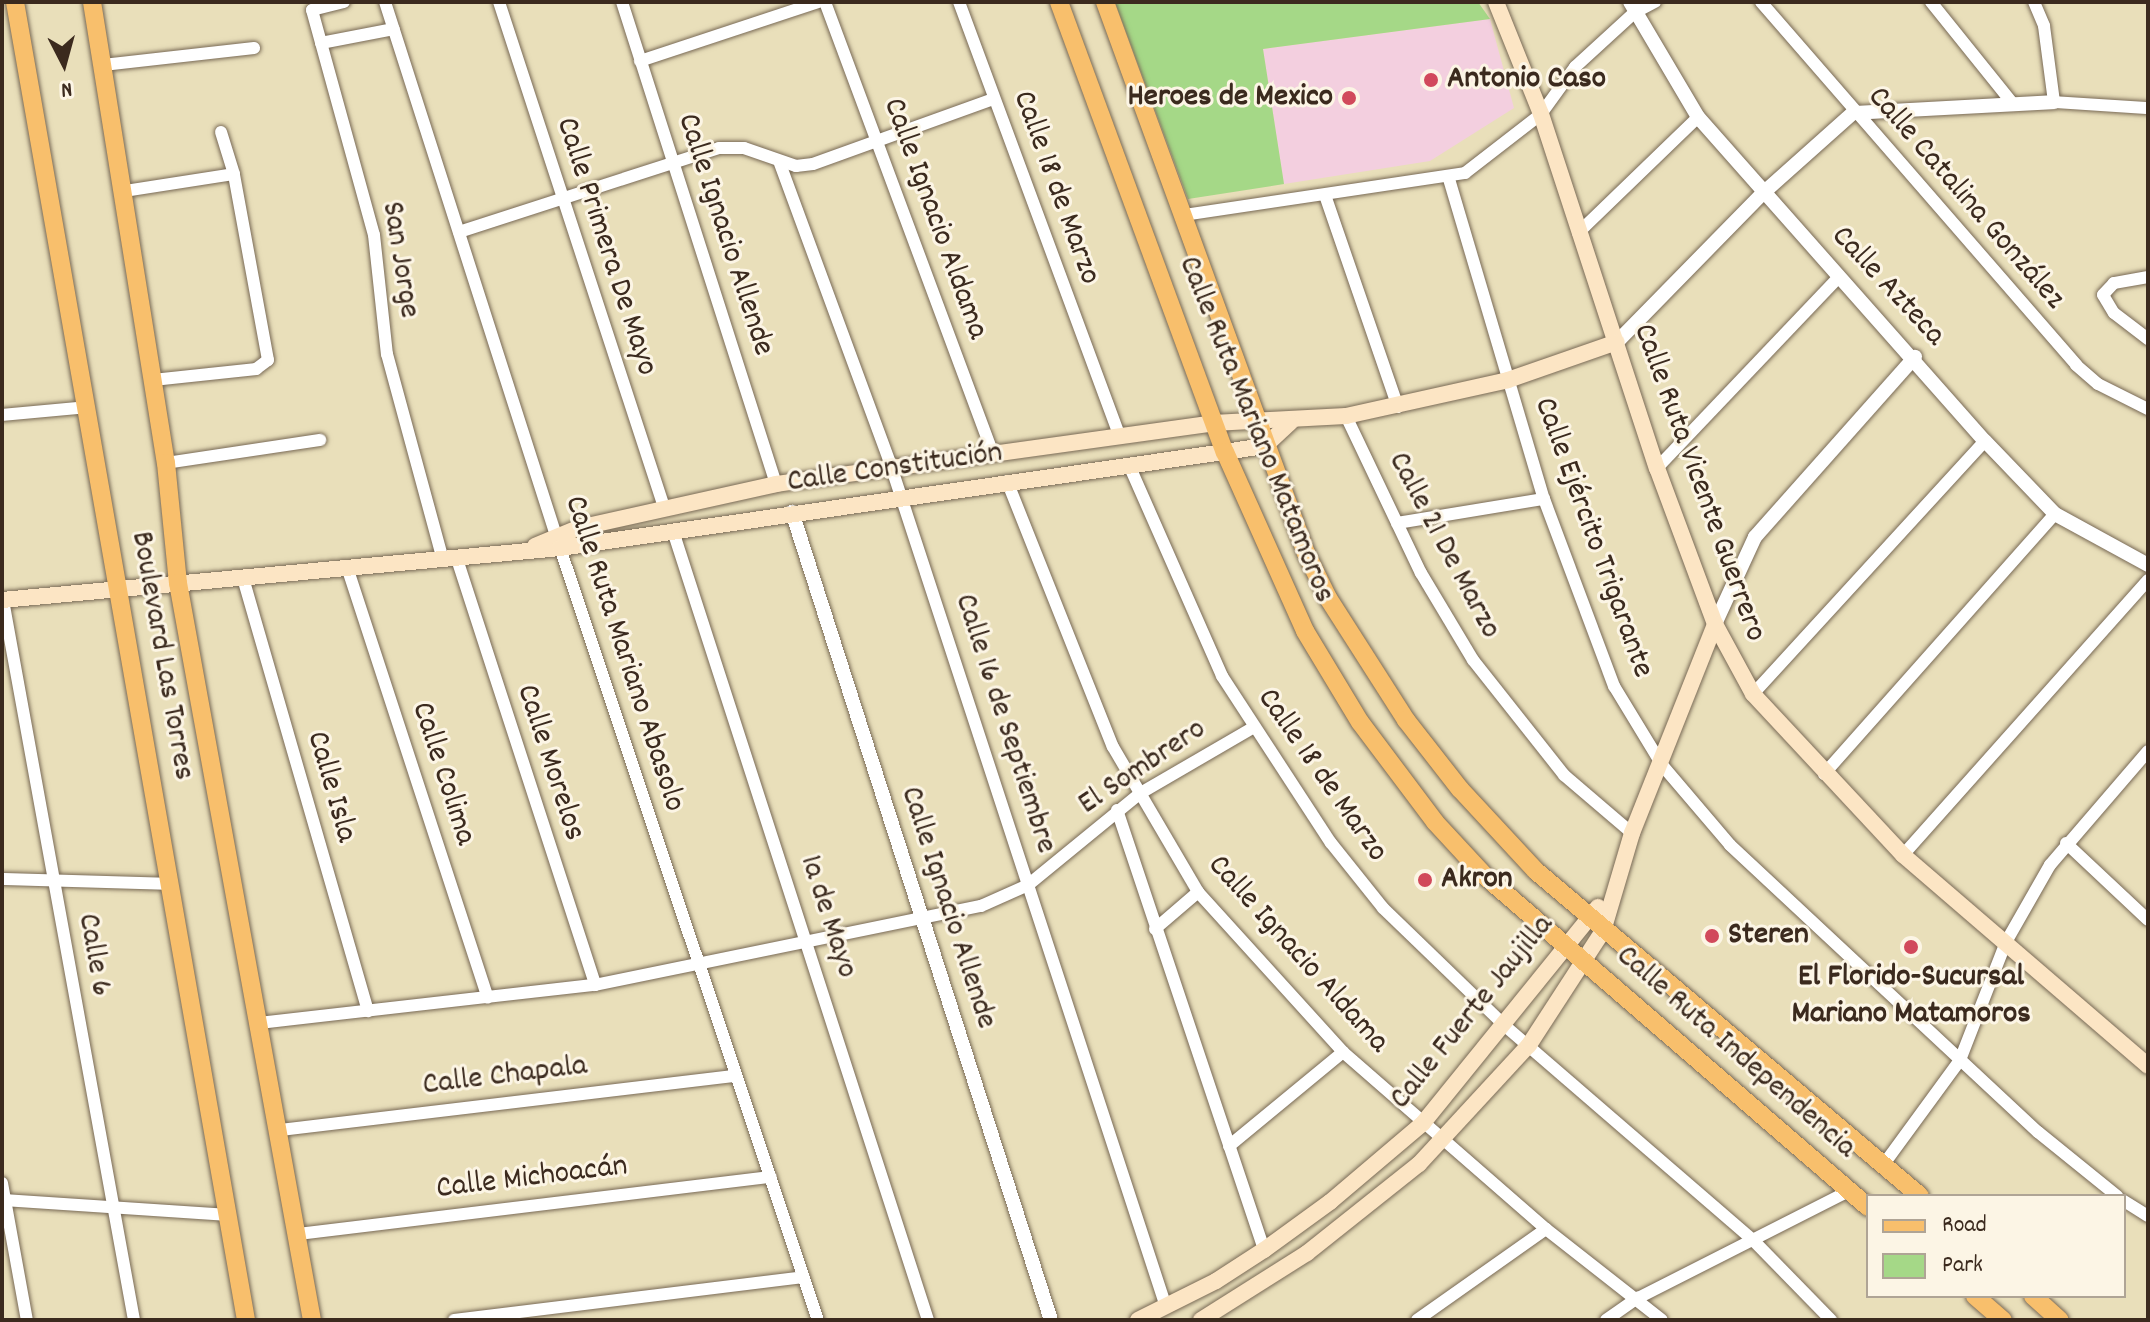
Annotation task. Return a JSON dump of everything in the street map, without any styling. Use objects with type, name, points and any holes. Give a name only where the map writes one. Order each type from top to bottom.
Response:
[{"type":"main road","name":"Boulevard Las Torres","points":[[92,2],[125,191],[166,463],[178,583],[280,1130],[312,1320]]},
{"type":"main road","name":"Calle Ruta Mariano Matamoros","points":[[1059,2],[1213,423],[1305,631],[1360,722],[1435,822],[1485,876],[1562,945]]},
{"type":"main road","name":"Calle Ruta Mariano Matamoros","points":[[1105,2],[1265,446],[1328,598],[1406,720],[1508,843],[1587,917]]},
{"type":"main road","name":"Calle Ruta Vicente Guerrero","points":[[1496,2],[1541,114],[1657,468],[1715,624],[1753,694],[1824,774],[1903,855],[2148,1066]]},
{"type":"main road","name":"Boulevard Las Torres","points":[[11,10],[88,407],[168,884],[246,1320]]},
{"type":"main road","name":"Calle Constitución","points":[[3,600],[533,548],[664,507],[776,484],[1213,423],[1256,419],[1291,422],[1398,407],[1508,380],[1617,342]]},
{"type":"main road","points":[[1265,446],[1291,422]]},
{"type":"main road","name":"Calle Constitución","points":[[558,541],[673,531],[1265,446]]},
{"type":"main road","name":"Calle Fuerte Jaujilla","points":[[1201,1320],[1307,1253],[1442,1141],[1529,1045],[1603,931],[1610,896],[1632,833],[1662,765],[1715,624]]},
{"type":"main road","name":"Calle Fuerte Jaujilla","points":[[1138,1320],[1264,1250],[1330,1202],[1423,1123],[1505,1026],[1562,945],[1610,896]]},
{"type":"main road","name":"Calle Ruta Independencia","points":[[1587,917],[1918,1194]]},
{"type":"main road","name":"Calle Ruta Independencia","points":[[1562,945],[1866,1205]]},
{"type":"main road","points":[[1977,1298],[2003,1320]]},
{"type":"main road","points":[[2035,1298],[2060,1320]]},
{"type":"street","name":"San Jorge","points":[[344,2],[312,10],[374,235],[387,354],[449,556]]},
{"type":"street","name":"Calle Ruta Mariano Abasolo","points":[[385,2],[558,541],[818,1320]]},
{"type":"street","name":"Calle Primera De Mayo","points":[[499,2],[664,507]]},
{"type":"street","name":"Calle Ignacio Allende","points":[[622,2],[668,161],[776,484]]},
{"type":"street","points":[[640,61],[818,2]]},
{"type":"street","name":"Calle Ignacio Aldama","points":[[825,2],[993,454]]},
{"type":"street","name":"Calle 18 de Marzo","points":[[959,2],[1120,437]]},
{"type":"street","points":[[1184,215],[1326,198],[1449,179],[1465,173],[1541,114],[1575,67],[1632,8],[1655,2]]},
{"type":"street","name":"Calle Catalina González","points":[[1761,2],[1853,113],[2076,365],[2098,384],[2148,409]]},
{"type":"street","points":[[1931,2],[2013,104]]},
{"type":"street","points":[[2034,2],[2044,26],[2054,102]]},
{"type":"street","name":"Calle Azteca","points":[[1632,8],[1698,117],[1762,194],[1915,357],[1985,441],[2055,514],[2148,565]]},
{"type":"street","points":[[321,43],[394,29]]},
{"type":"street","points":[[103,65],[254,48]]},
{"type":"street","points":[[459,232],[668,161],[719,148],[744,148],[779,161],[813,164],[994,99]]},
{"type":"street","points":[[1617,342],[1762,194],[1853,113],[2054,102],[2148,108]]},
{"type":"street","points":[[1578,233],[1698,117]]},
{"type":"street","points":[[153,380],[266,364],[234,174],[221,132]]},
{"type":"street","name":"Calle 16 de Septiembre","points":[[779,161],[902,497],[1166,1307]]},
{"type":"street","points":[[125,191],[234,174]]},
{"type":"street","name":"Calle Ejército Trigarante","points":[[1449,179],[1544,499],[1614,686],[1662,765],[1730,845],[1960,1060],[2115,1194]]},
{"type":"street","points":[[1326,198],[1398,407]]},
{"type":"street","points":[[1657,468],[1839,277]]},
{"type":"street","points":[[2148,277],[2114,283],[2103,295],[2114,313],[2148,339]]},
{"type":"street","name":"Calle Fuerte Jaujilla","points":[[1715,624],[1755,537],[1915,357]]},
{"type":"street","points":[[2,415],[88,407]]},
{"type":"street","name":"Calle 21 De Marzo","points":[[1346,416],[1397,523],[1473,660],[1564,775],[1632,833]]},
{"type":"street","points":[[166,463],[320,440]]},
{"type":"street","points":[[1753,694],[1985,441]]},
{"type":"street","name":"Calle 18 de Marzo","points":[[1129,465],[1187,607],[1254,727],[1331,843],[1383,908],[1505,1026],[1753,1240],[1831,1320]]},
{"type":"street","name":"Calle Ignacio Aldama","points":[[1007,481],[1059,621],[1113,747],[1198,892],[1343,1052],[1546,1229],[1638,1298],[1662,1320]]},
{"type":"street","points":[[1397,523],[1544,499]]},
{"type":"street","name":"Calle Ignacio Allende","points":[[792,512],[1051,1320]]},
{"type":"street","points":[[1824,774],[2055,514]]},
{"type":"street","name":"1a de Mayo","points":[[673,531],[808,939],[928,1320]]},
{"type":"street","name":"Calle Morelos","points":[[449,556],[595,985]]},
{"type":"street","name":"Calle Colima","points":[[347,567],[488,998]]},
{"type":"street","name":"Calle Isla","points":[[243,578],[368,1011]]},
{"type":"street","points":[[1903,855],[2148,580]]},
{"type":"street","name":"Calle 6","points":[[3,600],[134,1320]]},
{"type":"street","name":"El Sombrero","points":[[259,1023],[595,985],[981,906],[1028,885],[1139,794],[1254,727]]},
{"type":"street","points":[[1884,1164],[1960,1060],[2006,942],[2066,843],[2148,751]]},
{"type":"street","points":[[1117,810],[1264,1250]]},
{"type":"street","points":[[2066,843],[2147,918]]},
{"type":"street","points":[[2,879],[168,884]]},
{"type":"street","points":[[1155,929],[1198,892]]},
{"type":"street","points":[[1229,1146],[1343,1052]]},
{"type":"street","name":"Calle Chapala","points":[[280,1130],[736,1076]]},
{"type":"street","name":"Calle Michoacán","points":[[298,1234],[771,1177]]},
{"type":"street","points":[[2,1183],[27,1320]]},
{"type":"street","points":[[1606,1320],[1638,1298],[1849,1191]]},
{"type":"street","points":[[4,1200],[227,1215]]},
{"type":"street","points":[[2126,1202],[2148,1216]]},
{"type":"street","points":[[1417,1320],[1546,1229]]},
{"type":"street","points":[[454,1320],[803,1277]]},
{"type":"shaded area","points":[[1490,19],[1514,108],[1430,161],[1284,184],[1263,49]]},
{"type":"green space","points":[[1115,2],[1478,2],[1490,19],[1263,49],[1284,184],[1188,199]]},
{"type":"place","name":"Antonio Caso","points":[[1431,80]]},
{"type":"place","name":"Heroes de Mexico","points":[[1349,98]]},
{"type":"place","name":"Akron","points":[[1425,880]]},
{"type":"place","name":"Steren","points":[[1712,936]]},
{"type":"place","name":"El Florido-Sucursal Mariano Matamoros","points":[[1911,947]]}]
